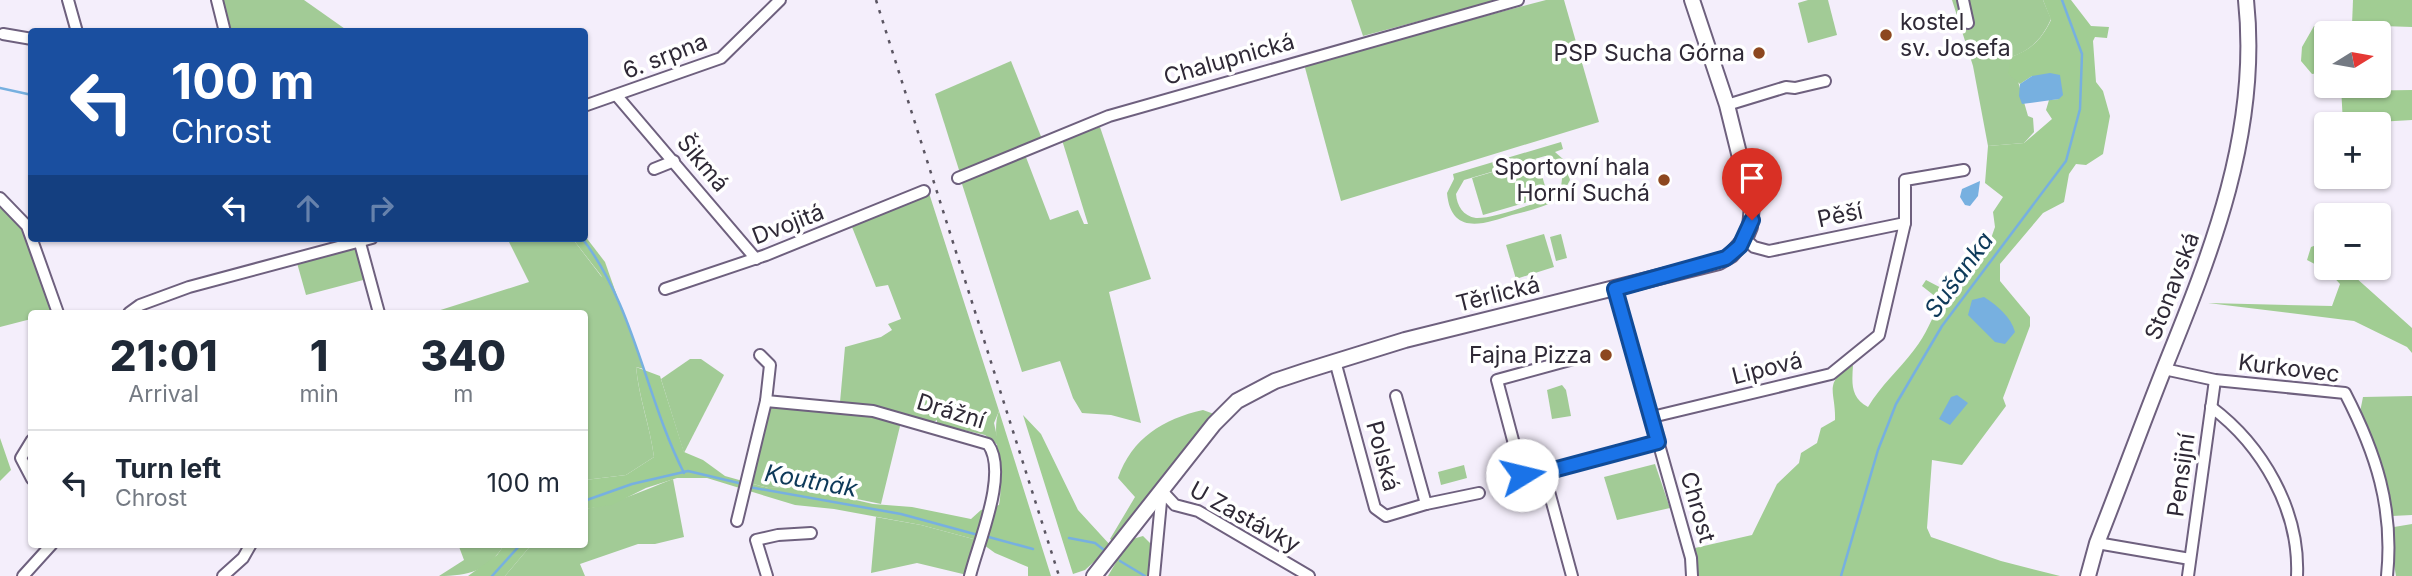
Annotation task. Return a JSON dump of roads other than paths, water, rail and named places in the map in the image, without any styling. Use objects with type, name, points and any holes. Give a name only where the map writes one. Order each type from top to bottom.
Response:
[{"type":"main road","points":[[1692,0],[1727,105],[1752,206],[1750,228],[1745,239]]},
{"type":"main road","name":"Stonavská","points":[[2088,576],[2098,543],[2196,292],[2225,208],[2238,153],[2247,83],[2246,0]]},
{"type":"main road","name":"Těrlická","points":[[1094,576],[1163,491],[1204,435],[1237,401],[1275,381],[1405,340],[1719,262],[1731,255],[1745,239]]},
{"type":"street","points":[[68,0],[76,28]]},
{"type":"street","points":[[217,0],[224,28]]},
{"type":"street","name":"6. srpna","points":[[588,105],[721,58],[780,0]]},
{"type":"street","name":"Chalupnická","points":[[958,178],[1110,116],[1518,0]]},
{"type":"street","points":[[1963,0],[1968,23]]},
{"type":"street","points":[[3,34],[28,38]]},
{"type":"street","points":[[1727,105],[1786,87],[1794,88],[1825,81]]},
{"type":"street","name":"Šikmá","points":[[617,96],[756,258]]},
{"type":"street","points":[[654,169],[674,161]]},
{"type":"street","points":[[1905,223],[1905,180],[1964,170]]},
{"type":"street","name":"Dvojitá","points":[[665,289],[756,258],[924,191]]},
{"type":"street","points":[[0,198],[28,229]]},
{"type":"street","name":"Pěší","points":[[1745,239],[1754,247],[1769,251],[1905,223]]},
{"type":"street","name":"Lipová","points":[[1652,417],[1831,374],[1879,335],[1905,223]]},
{"type":"street","points":[[33,242],[57,310]]},
{"type":"street","points":[[133,310],[140,305],[189,288],[360,243],[378,310]]},
{"type":"street","name":"Chrost","points":[[1615,289],[1691,558],[1692,576]]},
{"type":"street","points":[[737,521],[766,401],[770,365],[760,355]]},
{"type":"street","points":[[1581,357],[1497,380],[1523,478],[1658,442]]},
{"type":"street","name":"Polská","points":[[1335,361],[1375,508],[1386,516],[1426,505]]},
{"type":"street","name":"Kurkovec","points":[[2164,369],[2215,380],[2345,393],[2366,432],[2380,472],[2390,545],[2387,576]]},
{"type":"street","name":"Pensijní","points":[[2188,576],[2215,380]]},
{"type":"street","points":[[1396,396],[1426,505],[1479,493]]},
{"type":"street","name":"Drážní","points":[[766,401],[873,411],[988,444],[994,452],[996,467],[970,576]]},
{"type":"street","points":[[2211,407],[2235,425],[2264,463],[2282,498],[2294,532],[2297,576]]},
{"type":"street","points":[[28,447],[21,458],[28,471]]},
{"type":"street","points":[[1544,473],[1572,576]]},
{"type":"street","points":[[1154,576],[1163,491]]},
{"type":"street","name":"U Zastávky","points":[[1163,491],[1175,505],[1198,511],[1309,576]]},
{"type":"street","points":[[767,576],[756,540],[778,534],[811,533]]},
{"type":"street","points":[[2098,543],[2190,559]]},
{"type":"street","points":[[23,576],[48,548]]},
{"type":"street","points":[[223,576],[243,558],[249,548]]},
{"type":"water","points":[[2050,73],[2060,75],[2063,95],[2059,99],[2022,104],[2019,96],[2020,84],[2032,76]]},
{"type":"water","points":[[1980,181],[1978,196],[1970,206],[1965,205],[1960,197],[1962,189]]},
{"type":"water","points":[[1984,297],[2003,312],[2013,327],[2015,332],[2005,344],[1995,342],[1968,315],[1972,300]]},
{"type":"water","points":[[1957,395],[1968,403],[1950,425],[1939,419],[1951,397]]},
{"type":"waterway","name":"Sušanka","points":[[1841,576],[1878,450],[1896,404],[1942,326],[2066,161],[2080,109],[2082,54],[2062,0]]},
{"type":"waterway","points":[[0,88],[28,94]]},
{"type":"waterway","points":[[585,242],[615,293],[659,414],[684,473]]},
{"type":"waterway","name":"Koutnák","points":[[588,500],[632,484],[688,471],[743,484]]},
{"type":"waterway","name":"Koutnák","points":[[749,487],[901,514],[978,535]]},
{"type":"waterway","name":"Koutnák","points":[[985,536],[1033,549]]},
{"type":"waterway","name":"Koutnák","points":[[1069,538],[1095,543],[1108,553]]},
{"type":"waterway","name":"Koutnák","points":[[492,576],[517,548]]},
{"type":"waterway","name":"Koutnák","points":[[1120,561],[1145,576]]},
{"type":"railway","points":[[876,0],[1059,576]]},
{"type":"place","name":"kostel sv. Josefa","points":[[1886,35]]},
{"type":"place","name":"PSP Sucha Górna","points":[[1759,53]]},
{"type":"place","name":"Sportovní hala Horní Suchá","points":[[1664,180]]},
{"type":"place","name":"Fajna Pizza","points":[[1606,355]]}]
